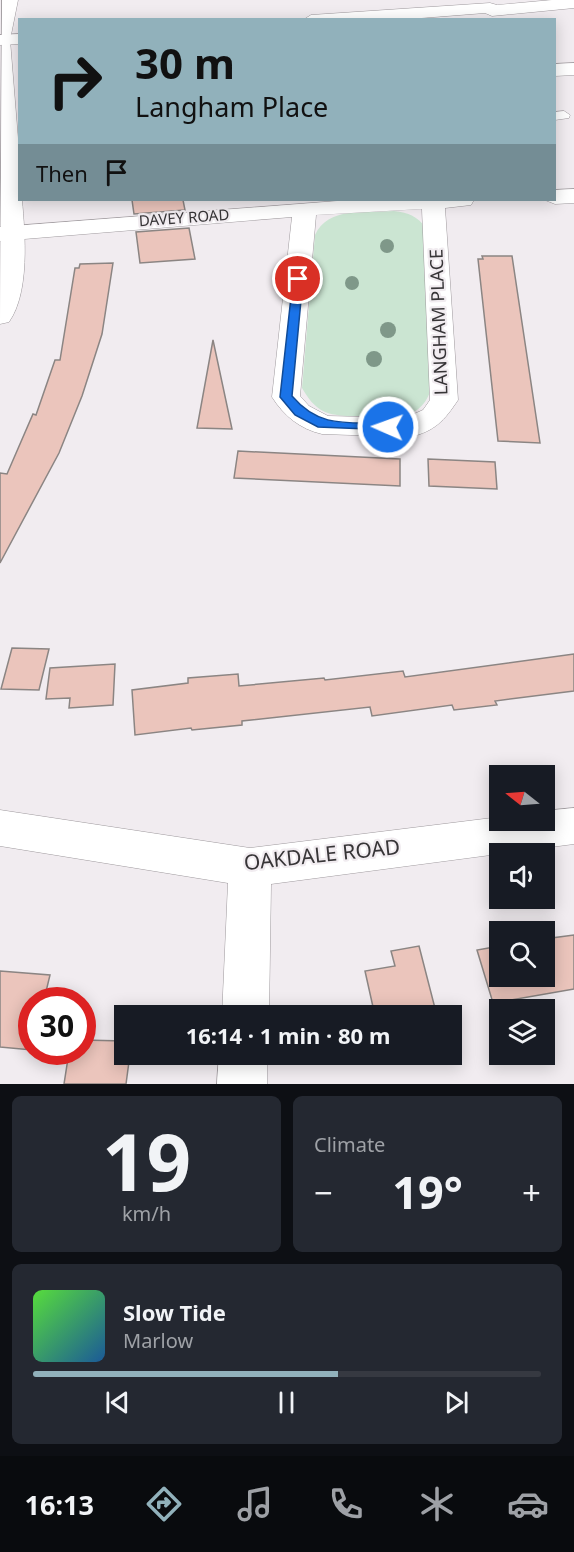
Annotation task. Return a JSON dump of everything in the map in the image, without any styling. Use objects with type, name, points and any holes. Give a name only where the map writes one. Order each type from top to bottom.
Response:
[{"type":"street","points":[[0,316],[10,279],[7,233],[7,123],[10,0]]},
{"type":"street","points":[[343,18],[574,3]]},
{"type":"street","points":[[556,70],[574,69]]},
{"type":"street","points":[[556,197],[574,196]]},
{"type":"street","name":"DAVEY ROAD","points":[[7,233],[419,201]]},
{"type":"street","name":"LANGHAM PLACE","points":[[305,209],[286,397],[299,412],[322,424],[410,428],[433,416],[444,400],[433,201]]},
{"type":"street","name":"OAKDALE ROAD","points":[[0,828],[250,867],[574,826]]},
{"type":"street","points":[[245,1005],[250,867]]},
{"type":"street","points":[[242,1084],[243,1065]]},
{"type":"green space","points":[[394,211],[412,216],[426,228],[432,386],[422,406],[399,416],[351,416],[325,412],[314,405],[302,388],[315,235],[329,219],[339,215]]},
{"type":"building","points":[[132,201],[183,201],[185,210],[134,214]]},
{"type":"building","points":[[189,228],[195,259],[140,263],[136,232]]},
{"type":"building","points":[[482,256],[512,256],[540,443],[498,441],[478,259],[483,259]]},
{"type":"building","points":[[113,263],[102,334],[82,396],[59,453],[0,563],[0,473],[7,474],[33,414],[36,415],[55,360],[60,360],[75,268],[79,268],[80,264]]},
{"type":"building","points":[[213,340],[232,429],[197,428]]},
{"type":"building","points":[[238,451],[400,459],[400,486],[234,478]]},
{"type":"building","points":[[428,459],[495,462],[497,489],[429,486]]},
{"type":"building","points":[[12,648],[49,649],[39,690],[1,689]]},
{"type":"building","points":[[574,654],[574,691],[495,701],[497,705],[454,710],[452,705],[372,716],[370,707],[242,721],[242,725],[135,735],[132,690],[188,683],[188,678],[238,674],[239,686],[324,678],[325,680],[403,671],[405,677]]},
{"type":"building","points":[[115,664],[113,705],[69,708],[70,698],[46,699],[50,668]]},
{"type":"building","points":[[574,935],[574,989],[516,999],[492,999],[477,950],[489,948],[489,987],[555,987],[555,938]]},
{"type":"building","points":[[419,946],[434,1005],[373,1005],[365,971],[395,966],[391,951]]},
{"type":"building","points":[[0,971],[50,975],[47,987],[18,987],[18,1049],[0,1047]]},
{"type":"building","points":[[96,1040],[114,1041],[114,1065],[129,1065],[126,1084],[64,1084],[67,1065],[96,1065]]},
{"type":"route","points":[[298,279],[286,397],[299,412],[322,424],[388,427]]}]
